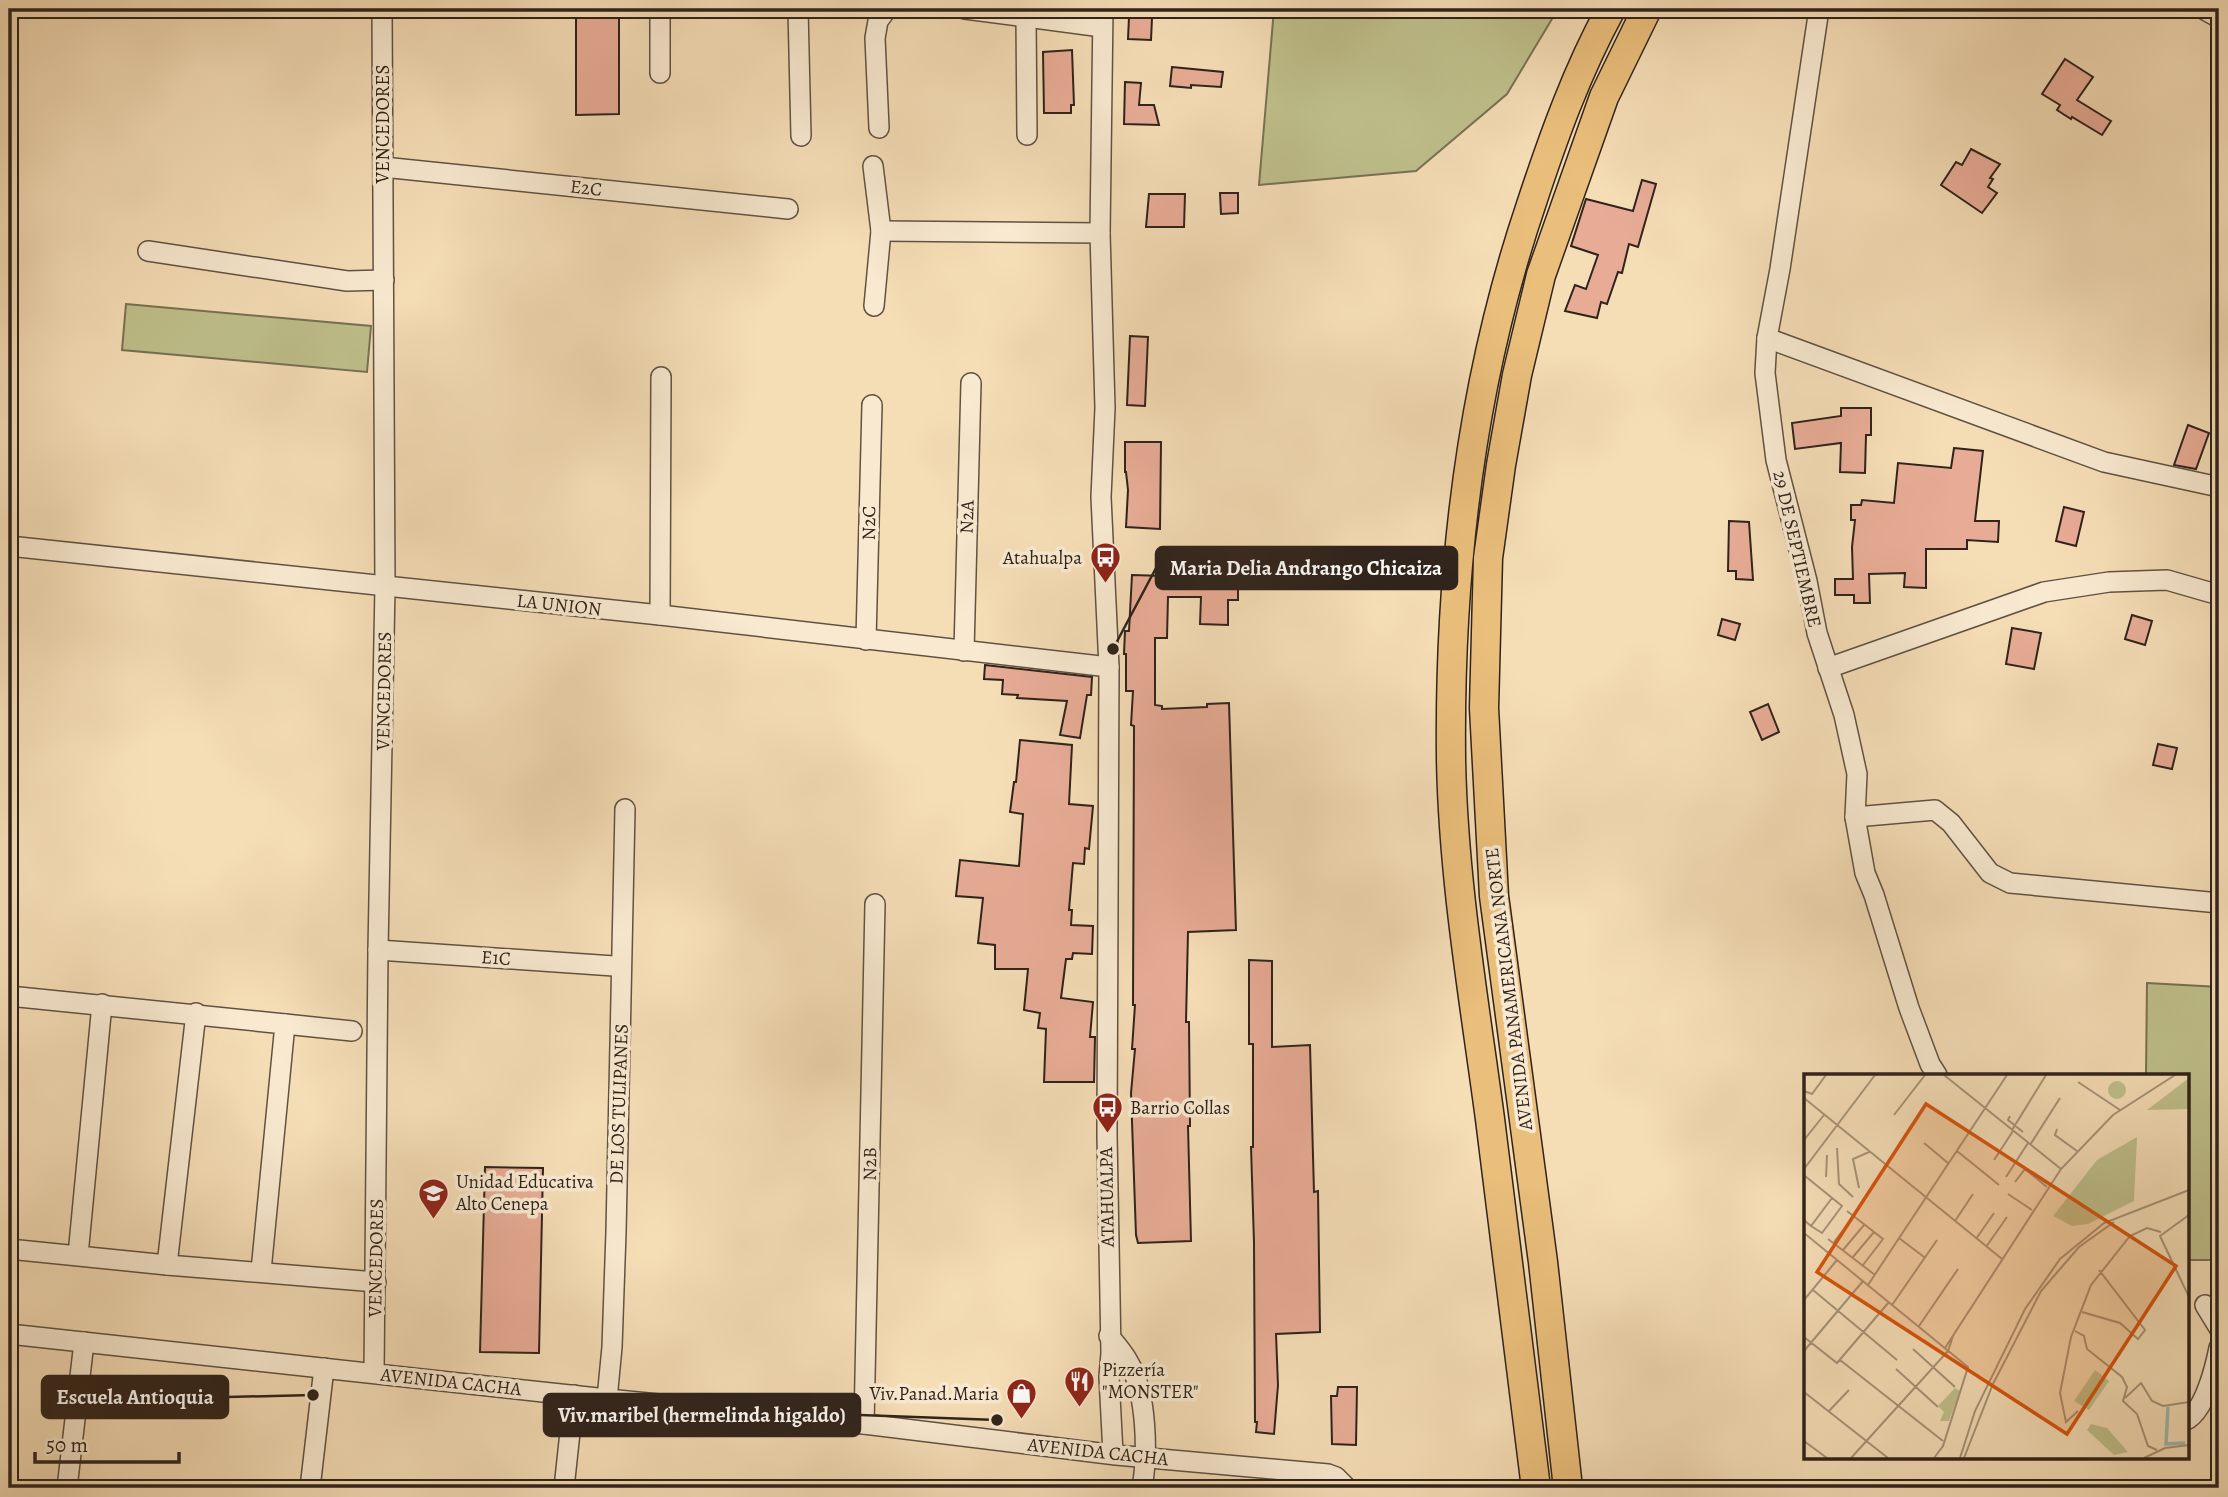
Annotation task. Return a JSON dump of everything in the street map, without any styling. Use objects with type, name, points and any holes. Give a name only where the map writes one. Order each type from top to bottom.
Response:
[{"type":"highway","name":"AVENIDA PANAMERICANA NORTE","points":[[1536,1488],[1458,885],[1451,759],[1454,605],[1474,428],[1510,268],[1557,127],[1611,9]]},
{"type":"highway","name":"AVENIDA PANAMERICANA NORTE","points":[[1568,1488],[1543,1262],[1494,895],[1484,708],[1488,558],[1517,375],[1541,275],[1604,97],[1647,9]]},
{"type":"street","name":"VENCEDORES","points":[[374,1373],[385,587],[383,9]]},
{"type":"street","points":[[660,9],[660,73]]},
{"type":"street","points":[[798,9],[801,136]]},
{"type":"street","points":[[879,128],[875,38],[878,21],[887,9]]},
{"type":"street","points":[[965,9],[1026,17],[1102,18]]},
{"type":"street","name":"29 DE SEPTIEMBRE","points":[[1819,9],[1780,270],[1767,338],[1765,373],[1776,460],[1817,632],[1843,715],[1857,774],[1855,817],[1865,873],[1909,1008],[1936,1074]]},
{"type":"street","points":[[2203,9],[2219,18]]},
{"type":"street","points":[[1026,17],[1027,135]]},
{"type":"street","name":"ATAHUALPA","points":[[1102,18],[1100,233],[1105,408],[1101,497],[1109,667],[1107,1121],[1113,1454]]},
{"type":"street","points":[[873,166],[881,231],[874,306]]},
{"type":"street","name":"E2C","points":[[383,167],[788,209]]},
{"type":"street","points":[[881,231],[1100,233]]},
{"type":"street","points":[[148,251],[347,281],[384,280]]},
{"type":"street","points":[[1767,338],[2104,463],[2219,487]]},
{"type":"street","points":[[660,615],[661,377]]},
{"type":"street","name":"N2A","points":[[964,651],[971,383]]},
{"type":"street","name":"N2C","points":[[866,640],[872,405]]},
{"type":"street","name":"LA UNION","points":[[9,547],[660,615],[1109,667]]},
{"type":"street","points":[[1828,668],[2044,592],[2109,582],[2167,580],[2219,595]]},
{"type":"street","name":"DE LOS TULIPANES","points":[[607,1399],[617,1233],[625,809]]},
{"type":"street","points":[[1855,817],[1936,810],[1951,823],[1990,873],[2010,883],[2219,903]]},
{"type":"street","name":"N2B","points":[[864,1424],[875,904]]},
{"type":"street","name":"E1C","points":[[378,950],[614,966]]},
{"type":"street","points":[[9,996],[352,1031]]},
{"type":"street","points":[[78,1255],[102,1004]]},
{"type":"street","points":[[167,1265],[196,1013]]},
{"type":"street","points":[[261,1271],[285,1024]]},
{"type":"street","points":[[9,1249],[376,1282]]},
{"type":"street","points":[[2204,1305],[2219,1328]]},
{"type":"street","name":"AVENIDA CACHA","points":[[9,1334],[864,1424],[1147,1458],[1332,1475],[1347,1488]]},
{"type":"street","points":[[1109,1335],[1133,1372],[1141,1406],[1147,1458],[1142,1488]]},
{"type":"street","points":[[66,1488],[84,1342]]},
{"type":"street","points":[[2190,1418],[2206,1392],[2219,1348]]},
{"type":"street","points":[[310,1488],[324,1368]]},
{"type":"street","points":[[564,1488],[574,1395]]},
{"type":"green space","points":[[1274,9],[1558,9],[1507,94],[1416,171],[1259,185]]},
{"type":"green space","points":[[126,304],[371,326],[367,372],[122,350]]},
{"type":"green space","points":[[2147,983],[2219,987],[2219,1260],[2190,1260],[2190,1074],[2146,1074]]},
{"type":"building","points":[[576,9],[619,9],[619,114],[576,115]]},
{"type":"building","points":[[1129,17],[1152,18],[1151,40],[1128,39]]},
{"type":"building","points":[[1072,50],[1074,105],[1071,105],[1071,113],[1044,113],[1043,52]]},
{"type":"building","points":[[2065,59],[2093,77],[2077,100],[2111,121],[2102,135],[2057,110],[2060,105],[2042,94]]},
{"type":"building","points":[[1172,67],[1223,72],[1221,87],[1170,86]]},
{"type":"building","points":[[1125,82],[1141,83],[1139,105],[1154,105],[1159,125],[1124,124]]},
{"type":"building","points":[[1971,149],[2000,164],[1990,178],[1993,179],[1988,187],[1997,193],[1982,213],[1941,185],[1956,162],[1962,165]]},
{"type":"building","points":[[1642,180],[1656,184],[1638,247],[1629,244],[1622,273],[1618,272],[1607,304],[1601,302],[1597,318],[1565,311],[1575,285],[1586,289],[1598,255],[1571,246],[1586,199],[1633,211]]},
{"type":"building","points":[[1220,193],[1238,193],[1238,213],[1221,214]]},
{"type":"building","points":[[1149,194],[1185,194],[1184,227],[1146,227]]},
{"type":"building","points":[[1130,336],[1148,337],[1145,406],[1127,405]]},
{"type":"building","points":[[1841,408],[1871,408],[1871,435],[1866,435],[1865,473],[1840,472],[1841,443],[1795,449],[1792,423],[1841,416]]},
{"type":"building","points":[[2188,425],[2209,433],[2196,469],[2174,465]]},
{"type":"building","points":[[1125,442],[1161,442],[1160,529],[1126,527],[1128,490]]},
{"type":"building","points":[[1954,448],[1983,451],[1975,521],[1999,521],[1998,542],[1967,540],[1967,549],[1926,549],[1926,588],[1904,587],[1905,573],[1869,574],[1870,603],[1854,603],[1854,595],[1835,595],[1835,579],[1853,579],[1855,520],[1851,520],[1851,505],[1861,505],[1862,500],[1894,503],[1898,463],[1951,468]]},
{"type":"building","points":[[2064,507],[2084,512],[2076,546],[2056,541]]},
{"type":"building","points":[[1729,521],[1749,522],[1753,580],[1736,579],[1736,571],[1728,571]]},
{"type":"building","points":[[1132,575],[1238,580],[1238,600],[1228,600],[1228,625],[1200,624],[1201,597],[1168,597],[1167,638],[1155,638],[1155,705],[1162,706],[1162,709],[1229,703],[1236,930],[1188,932],[1186,1022],[1189,1022],[1191,1241],[1138,1243],[1136,1235],[1131,1093],[1135,1049],[1132,1049],[1135,1005],[1134,726],[1131,725],[1133,691],[1126,691],[1124,654],[1125,631],[1129,631]]},
{"type":"building","points":[[2132,615],[2152,621],[2145,645],[2125,639]]},
{"type":"building","points":[[1722,619],[1740,624],[1735,640],[1718,635]]},
{"type":"building","points":[[2012,628],[2041,633],[2034,669],[2006,664]]},
{"type":"building","points":[[985,665],[1092,677],[1091,695],[1087,695],[1080,738],[1060,735],[1067,701],[1017,698],[1018,695],[1002,694],[1003,680],[984,679]]},
{"type":"building","points":[[1768,704],[1779,732],[1762,740],[1750,712]]},
{"type":"building","points":[[1020,740],[1072,745],[1069,804],[1093,806],[1089,849],[1085,848],[1084,864],[1073,863],[1069,910],[1072,910],[1071,925],[1093,926],[1092,954],[1073,953],[1072,959],[1066,959],[1061,998],[1093,1002],[1090,1037],[1095,1037],[1094,1082],[1044,1082],[1046,1029],[1038,1028],[1040,1013],[1024,1010],[1028,969],[995,969],[995,945],[978,943],[983,898],[956,896],[960,860],[1019,866],[1023,814],[1010,812]]},
{"type":"building","points":[[2158,744],[2177,748],[2172,769],[2153,765]]},
{"type":"building","points":[[1249,960],[1272,961],[1272,1047],[1310,1045],[1314,1192],[1318,1191],[1320,1332],[1276,1334],[1278,1385],[1274,1434],[1256,1432],[1255,1422],[1251,1147],[1253,1044],[1249,1044]]},
{"type":"building","points":[[485,1167],[543,1168],[539,1353],[480,1352]]},
{"type":"building","points":[[1338,1387],[1357,1387],[1356,1445],[1332,1444],[1331,1396],[1337,1396]]},
{"type":"place","name":"Atahualpa","points":[[1105,585]]},
{"type":"place","name":"Maria Delia Andrango Chicaiza","points":[[1113,649]]},
{"type":"place","name":"Barrio Collas","points":[[1107,1135]]},
{"type":"place","name":"Unidad Educativa Alto Cenepa","points":[[433,1220]]},
{"type":"place","name":"Escuela Antioquia","points":[[313,1395]]},
{"type":"place","name":"Pizzería \"MONSTER\"","points":[[1079,1408]]},
{"type":"place","name":"Viv.maribel (hermelinda higaldo)","points":[[997,1420]]},
{"type":"place","name":"Viv.Panad.Maria","points":[[1022,1421]]}]
